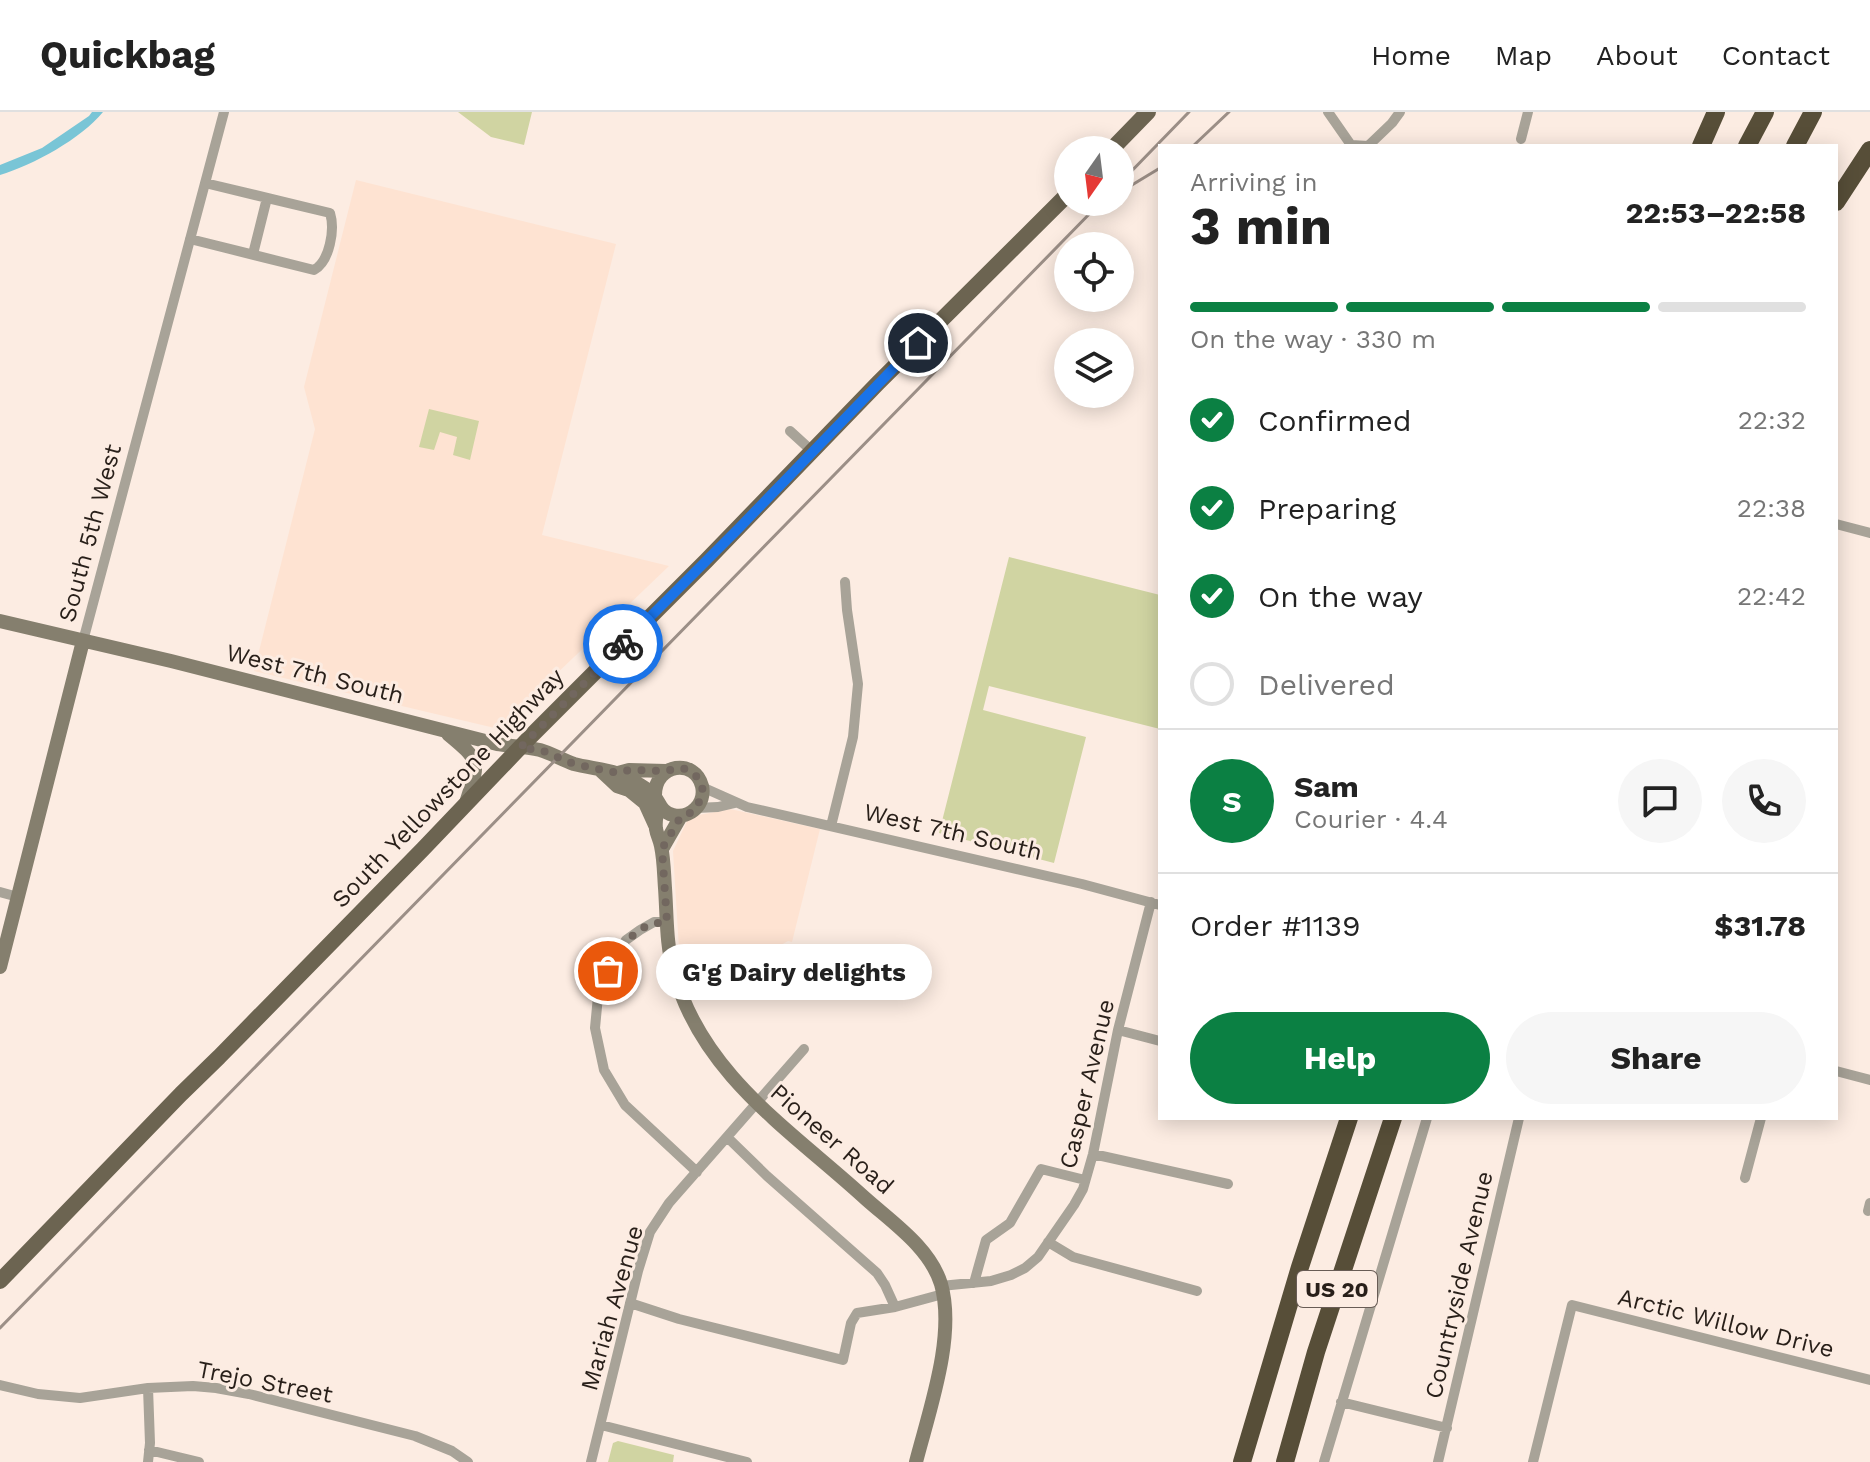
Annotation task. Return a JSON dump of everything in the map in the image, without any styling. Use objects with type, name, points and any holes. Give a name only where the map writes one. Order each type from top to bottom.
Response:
[{"type":"highway","points":[[1702,144],[1716,112]]},
{"type":"highway","points":[[1748,144],[1765,112]]},
{"type":"highway","points":[[1796,144],[1813,112]]},
{"type":"highway","points":[[1838,199],[1870,150]]},
{"type":"highway","name":"US 20","points":[[1242,1462],[1300,1267],[1348,1120]]},
{"type":"highway","name":"US 20","points":[[1285,1462],[1316,1352],[1392,1120]]},
{"type":"main road","points":[[1125,136],[1148,112]]},
{"type":"main road","name":"South Yellowstone Highway","points":[[0,1281],[878,383],[1054,208]]},
{"type":"street","name":"South 5th West","points":[[0,967],[224,112]]},
{"type":"street","points":[[1328,112],[1350,144]]},
{"type":"street","points":[[1370,144],[1400,112]]},
{"type":"street","points":[[1521,139],[1528,112]]},
{"type":"street","points":[[190,239],[314,270],[323,265],[334,225],[330,213],[205,183]]},
{"type":"street","points":[[253,254],[267,198]]},
{"type":"street","points":[[790,431],[813,452]]},
{"type":"street","points":[[1838,525],[1870,533]]},
{"type":"street","points":[[831,826],[853,737],[858,684],[845,582]]},
{"type":"street","name":"West 7th South","points":[[0,621],[497,744],[541,750],[574,764],[618,773],[642,785],[657,800]]},
{"type":"street","points":[[441,729],[469,751],[474,760],[476,771],[466,803]]},
{"type":"street","points":[[686,769],[699,779],[702,787],[701,802],[690,813],[681,816],[668,813],[657,800],[658,780],[666,771],[686,769]]},
{"type":"street","points":[[601,770],[617,786],[629,790],[645,803],[656,827]]},
{"type":"street","name":"West 7th South","points":[[618,773],[629,770],[666,771]]},
{"type":"street","name":"West 7th South","points":[[702,787],[735,803],[1156,904]]},
{"type":"street","name":"Pioneer Road","points":[[657,800],[656,827],[662,849],[668,941],[674,973],[688,1013],[719,1063],[756,1104],[831,1166],[919,1247],[932,1265],[942,1290],[946,1318],[944,1341],[916,1462]]},
{"type":"street","name":"West 7th South","points":[[696,808],[735,803]]},
{"type":"street","points":[[662,849],[681,816]]},
{"type":"street","points":[[0,892],[18,897]]},
{"type":"street","name":"Casper Avenue","points":[[630,1303],[642,1309],[843,1360],[851,1323],[857,1313],[895,1307],[942,1290],[991,1281],[1025,1268],[1038,1257],[1083,1189],[1118,1030],[1156,904]]},
{"type":"street","points":[[667,922],[654,922],[626,940],[599,986],[595,1028],[604,1070],[625,1105],[697,1172]]},
{"type":"street","points":[[1118,1030],[1158,1040]]},
{"type":"street","name":"Mariah Avenue","points":[[591,1462],[650,1232],[669,1203],[804,1049]]},
{"type":"street","points":[[1838,1072],[1870,1080]]},
{"type":"street","points":[[1324,1462],[1426,1120]]},
{"type":"street","name":"Countryside Avenue","points":[[1438,1462],[1519,1120]]},
{"type":"street","points":[[1745,1178],[1760,1120]]},
{"type":"street","points":[[727,1137],[877,1273],[895,1307]]},
{"type":"street","points":[[1093,1154],[1228,1184]]},
{"type":"street","points":[[974,1283],[986,1240],[1010,1223],[1041,1169],[1085,1180]]},
{"type":"street","points":[[1048,1242],[1073,1257],[1197,1291]]},
{"type":"street","name":"Arctic Willow Drive","points":[[1533,1462],[1572,1305],[1870,1380]]},
{"type":"street","name":"Trejo Street","points":[[0,1385],[26,1392],[80,1398],[148,1388],[193,1386],[249,1394],[415,1436],[452,1451],[468,1462]]},
{"type":"street","points":[[148,1388],[148,1462]]},
{"type":"street","points":[[1341,1402],[1447,1428]]},
{"type":"street","points":[[601,1425],[747,1462]]},
{"type":"street","points":[[149,1450],[199,1462]]},
{"type":"shaded area","points":[[356,180],[616,244],[542,535],[669,566],[499,729],[254,671],[315,429],[304,387]]},
{"type":"shaded area","points":[[730,809],[820,829],[792,942],[788,941],[691,996],[679,949],[673,851],[689,817]]},
{"type":"green space","points":[[458,112],[532,112],[524,145],[491,137]]},
{"type":"green space","points":[[429,409],[479,421],[470,460],[453,455],[457,437],[440,432],[434,450],[419,447]]},
{"type":"green space","points":[[1009,557],[1158,594],[1158,728],[989,686],[983,710],[1086,737],[1054,863],[939,833]]},
{"type":"green space","points":[[618,1441],[674,1455],[673,1462],[608,1462],[613,1443]]},
{"type":"water","points":[[92,112],[103,112],[69,141],[27,165],[0,175],[0,165],[42,148]]},
{"type":"railway","points":[[1134,169],[1189,112]]},
{"type":"railway","points":[[1195,144],[1229,112]]},
{"type":"railway","points":[[1134,184],[1158,169]]},
{"type":"railway","points":[[0,1328],[1087,216]]},
{"type":"way so far","points":[[608,971],[626,940],[654,922],[667,922],[662,849],[681,816],[690,813],[701,802],[702,786],[699,779],[686,769],[606,772],[574,764],[541,750],[520,748],[623,644]]},
{"type":"place","name":"G'g Dairy delights","points":[[608,971]]},
{"type":"route","points":[[623,644],[918,343]]}]
